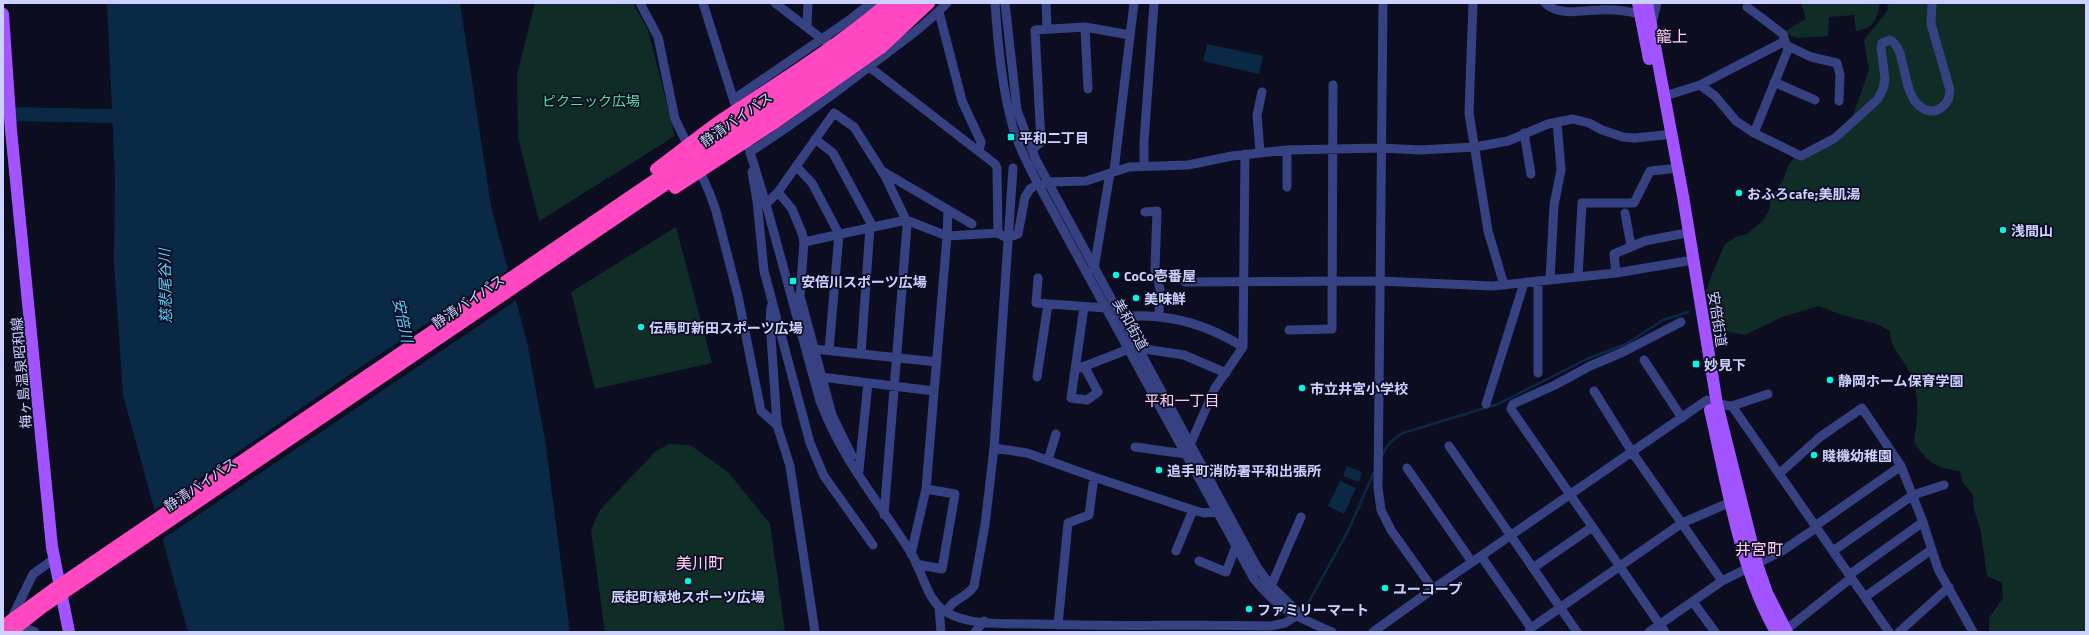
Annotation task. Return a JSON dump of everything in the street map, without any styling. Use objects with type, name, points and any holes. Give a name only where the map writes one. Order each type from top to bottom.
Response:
[{"type":"highway","points":[[572,236],[724,119],[800,69],[858,27],[886,3]]},
{"type":"highway","name":"静清バイパス","points":[[6,626],[21,612],[797,83],[868,33],[902,3]]},
{"type":"highway","name":"静清バイパス","points":[[6,626],[43,607],[727,143],[873,41],[918,3]]},
{"type":"highway","points":[[561,255],[652,203],[736,149],[882,47],[929,3]]},
{"type":"main road","name":"安倍街道","points":[[1647,3],[1665,96],[1689,261],[1712,402],[1732,502],[1753,566]]},
{"type":"main road","name":"安倍街道","points":[[1639,8],[1664,135],[1681,234],[1689,261]]},
{"type":"main road","name":"梅ヶ島温泉昭和線","points":[[3,14],[7,130],[54,559],[69,632]]},
{"type":"main road","name":"安倍街道","points":[[1712,402],[1766,615],[1783,631]]},
{"type":"street","points":[[640,3],[658,37],[675,119],[710,194],[716,211],[738,296],[760,411],[777,425]]},
{"type":"street","points":[[703,3],[751,153],[820,401],[830,429],[884,515],[911,554],[934,600],[943,609],[957,617],[984,622],[1127,629],[1277,628],[1296,616]]},
{"type":"street","points":[[775,3],[822,39],[869,67],[995,164],[997,168],[998,234]]},
{"type":"street","points":[[807,27],[808,3]]},
{"type":"street","points":[[734,99],[822,39],[871,3]]},
{"type":"street","points":[[751,153],[792,125],[869,67],[939,12],[947,3]]},
{"type":"street","points":[[988,3],[1002,5]]},
{"type":"street","points":[[1046,3],[1046,29]]},
{"type":"street","points":[[1094,269],[1112,172],[1134,3]]},
{"type":"street","points":[[1144,166],[1144,142],[1154,3]]},
{"type":"street","points":[[1383,3],[1378,450],[1379,496],[1381,510],[1391,530],[1433,589]]},
{"type":"street","points":[[1473,3],[1468,102],[1489,235],[1504,285]]},
{"type":"street","points":[[1545,3],[1554,10],[1566,12],[1639,8]]},
{"type":"street","points":[[1651,24],[1657,3]]},
{"type":"street","points":[[1700,85],[1715,96],[1736,121],[1754,133],[1801,156],[1835,138],[1878,99],[1884,89],[1885,79],[1881,48],[1882,43],[1886,40],[1893,42],[1898,47],[1911,94],[1917,104],[1929,111],[1942,108],[1949,100],[1950,90],[1931,24],[1932,3]]},
{"type":"street","name":"美和街道","points":[[1002,5],[1017,110],[1032,150],[1094,269],[1121,317],[1133,348],[1186,454],[1254,579],[1269,598],[1287,612],[1332,632]]},
{"type":"street","name":"美和街道","points":[[1002,5],[1004,86],[1009,111],[1015,132],[1038,184],[1106,308],[1133,348],[1190,444],[1257,567],[1271,586],[1291,607],[1310,622]]},
{"type":"street","points":[[1747,7],[1783,34],[1787,44],[1811,57],[1837,63],[1840,75],[1839,101]]},
{"type":"street","points":[[939,12],[962,100],[981,142],[979,151]]},
{"type":"street","points":[[1085,27],[1088,89]]},
{"type":"street","points":[[1032,150],[1041,142],[1035,30],[1085,27],[1130,35]]},
{"type":"street","points":[[1754,133],[1787,44]]},
{"type":"street","points":[[1665,96],[1700,85],[1787,44]]},
{"type":"street","points":[[1774,82],[1815,100]]},
{"type":"street","points":[[1289,330],[1332,329],[1333,86]]},
{"type":"street","points":[[1260,152],[1257,115],[1262,92]]},
{"type":"street","points":[[766,204],[778,192],[834,113],[854,126],[880,170],[906,220],[907,226],[884,515]]},
{"type":"street","points":[[804,242],[906,220],[947,236],[998,234],[1008,238],[1018,234],[1025,197],[1030,189],[1038,184],[1049,182],[1086,181],[1129,167],[1188,165],[1245,154],[1287,150],[1381,148],[1420,150],[1475,146],[1508,141],[1524,133],[1557,122],[1581,120],[1612,134],[1623,136],[1635,138],[1664,135]]},
{"type":"street","points":[[1550,280],[1554,205],[1561,170],[1557,122]]},
{"type":"street","points":[[1524,133],[1531,174]]},
{"type":"street","points":[[815,139],[833,153],[872,227],[861,354]]},
{"type":"street","points":[[1287,150],[1287,187]]},
{"type":"street","points":[[751,153],[764,270],[806,429],[817,461],[834,492],[873,545]]},
{"type":"street","points":[[1135,447],[1186,454],[1215,388],[1243,347],[1245,154]]},
{"type":"street","points":[[796,166],[812,183],[839,234],[829,350]]},
{"type":"street","points":[[943,609],[970,592],[974,586],[985,526],[994,448],[1013,168]]},
{"type":"street","points":[[1578,277],[1582,203],[1634,203],[1650,171],[1670,169]]},
{"type":"street","points":[[880,170],[972,224]]},
{"type":"street","points":[[778,192],[796,217],[804,242],[800,296],[834,421],[859,474]]},
{"type":"street","points":[[911,554],[926,489],[934,391],[938,362],[948,211]]},
{"type":"street","points":[[1144,212],[1157,211],[1155,269],[1160,289],[1159,315]]},
{"type":"street","points":[[1625,214],[1631,246]]},
{"type":"street","points":[[1616,273],[1614,254],[1644,241],[1681,234]]},
{"type":"street","points":[[1185,282],[1380,281],[1472,286],[1504,285],[1616,273],[1689,261]]},
{"type":"street","points":[[1038,278],[1036,303],[1106,308]]},
{"type":"street","points":[[1538,281],[1538,373]]},
{"type":"street","points":[[1486,404],[1524,283]]},
{"type":"street","points":[[772,299],[770,321],[777,425],[790,466],[815,632]]},
{"type":"street","points":[[1037,377],[1048,304]]},
{"type":"street","points":[[1084,307],[1071,398],[1087,400],[1098,392],[1084,366]]},
{"type":"street","points":[[1121,317],[1159,315],[1186,320],[1207,328],[1243,347]]},
{"type":"street","points":[[1663,628],[1511,409],[1513,404],[1555,385],[1590,366],[1623,352],[1681,322]]},
{"type":"street","points":[[1075,370],[1133,348],[1184,355],[1226,373]]},
{"type":"street","points":[[814,349],[938,362]]},
{"type":"street","points":[[1644,360],[1682,418]]},
{"type":"street","points":[[821,377],[934,391]]},
{"type":"street","points":[[859,474],[868,383]]},
{"type":"street","points":[[1594,391],[1632,452],[1722,581]]},
{"type":"street","points":[[1373,632],[1682,418],[1712,402],[1732,406],[1768,394]]},
{"type":"street","points":[[1732,406],[1889,632]]},
{"type":"street","points":[[1779,474],[1820,437],[1862,408],[1901,466],[1913,495],[1918,514],[1923,522],[1938,569],[1973,632]]},
{"type":"street","points":[[1048,460],[1056,434]]},
{"type":"street","points":[[1449,446],[1577,632]]},
{"type":"street","points":[[994,448],[1027,453],[1094,478],[1193,510],[1204,513],[1217,511]]},
{"type":"street","points":[[1649,632],[1663,628],[1692,602],[1722,581],[1782,551],[1901,466]]},
{"type":"street","points":[[1407,468],[1472,562]]},
{"type":"street","points":[[1058,625],[1068,523],[1089,514],[1094,478]]},
{"type":"street","points":[[1833,552],[1913,495],[1944,485]]},
{"type":"street","points":[[916,564],[942,569],[955,494],[926,489]]},
{"type":"street","points":[[1481,556],[1530,630],[1619,565],[1682,523],[1732,502]]},
{"type":"street","points":[[1176,550],[1193,510]]},
{"type":"street","points":[[1271,586],[1301,517]]},
{"type":"street","points":[[1783,631],[1850,577],[1923,522]]},
{"type":"street","points":[[1533,568],[1592,527]]},
{"type":"street","points":[[1198,561],[1226,572],[1236,546]]},
{"type":"street","points":[[1865,597],[1931,550]]},
{"type":"street","points":[[4,632],[33,574],[54,559]]},
{"type":"street","points":[[1899,632],[1949,587]]},
{"type":"street","points":[[1692,602],[1715,632]]},
{"type":"street","points":[[941,632],[943,609]]},
{"type":"street","points":[[975,632],[984,622]]},
{"type":"street","points":[[6,626],[34,632]]},
{"type":"green space","name":"ピクニック広場","points":[[535,3],[633,3],[648,30],[675,136],[539,221],[518,137],[517,75]]},
{"type":"green space","points":[[1801,3],[1880,3],[1876,19],[1867,27],[1856,31],[1854,15],[1829,17],[1828,36],[1797,38],[1787,34],[1787,30],[1806,19]]},
{"type":"green space","points":[[1887,3],[2086,3],[2086,632],[1989,632],[1989,618],[2003,598],[2002,583],[1987,576],[1981,532],[1974,509],[1973,495],[1963,483],[1960,471],[1944,468],[1932,463],[1923,455],[1914,442],[1917,423],[1917,403],[1914,384],[1911,375],[1893,346],[1890,331],[1877,324],[1842,315],[1819,306],[1782,317],[1745,335],[1725,331],[1718,327],[1709,312],[1706,291],[1725,244],[1738,236],[1747,234],[1763,221],[1770,208],[1770,198],[1783,180],[1790,162],[1803,151],[1836,134],[1852,118],[1869,70],[1864,40],[1888,10]]},
{"type":"green space","name":"伝馬町新田スポーツ広場","points":[[676,227],[712,363],[595,389],[571,292]]},
{"type":"green space","name":"辰起町緑地スポーツ広場","points":[[669,444],[690,445],[728,472],[770,524],[785,632],[605,632],[591,530],[600,510],[656,451]]},
{"type":"water","name":"安倍川","points":[[107,3],[460,3],[491,206],[527,342],[545,440],[570,632],[188,632],[123,395],[114,263],[115,177]]},
{"type":"water","points":[[1207,44],[1263,56],[1259,74],[1203,61]]},
{"type":"water","points":[[1347,466],[1362,472],[1359,482],[1343,476]]},
{"type":"water","points":[[1340,481],[1356,488],[1344,514],[1328,506]]},
{"type":"pier","points":[[510,269],[518,299],[161,540],[153,511],[359,368]]},
{"type":"waterway","name":"慈悲尾谷川","points":[[3,114],[117,116],[130,119]]},
{"type":"waterway","points":[[1382,456],[1390,443],[1403,433],[1498,404],[1587,359],[1626,344],[1663,320],[1688,312]]},
{"type":"waterway","points":[[1306,607],[1348,531],[1375,470]]},
{"type":"place","name":"平和二丁目","points":[[1011,137]]},
{"type":"place","name":"おふろcafe;美肌湯","points":[[1739,193]]},
{"type":"place","name":"浅間山","points":[[2003,230]]},
{"type":"place","name":"CoCo壱番屋","points":[[1116,275]]},
{"type":"place","name":"安倍川スポーツ広場","points":[[793,281]]},
{"type":"place","name":"美味鮮","points":[[1136,298]]},
{"type":"place","name":"伝馬町新田スポーツ広場","points":[[641,327]]},
{"type":"place","name":"妙見下","points":[[1696,364]]},
{"type":"place","name":"静岡ホーム保育学園","points":[[1830,380]]},
{"type":"place","name":"市立井宮小学校","points":[[1302,388]]},
{"type":"place","name":"賤機幼稚園","points":[[1814,455]]},
{"type":"place","name":"追手町消防署平和出張所","points":[[1159,470]]},
{"type":"place","name":"辰起町緑地スポーツ広場","points":[[688,581]]},
{"type":"place","name":"ユーコープ","points":[[1385,588]]},
{"type":"place","name":"ファミリーマート","points":[[1249,609]]},
{"type":"district","name":"籠上","points":[[1672,36]]},
{"type":"district","name":"平和一丁目","points":[[1182,400]]},
{"type":"district","name":"井宮町","points":[[1759,549]]},
{"type":"district","name":"美川町","points":[[700,563]]}]
